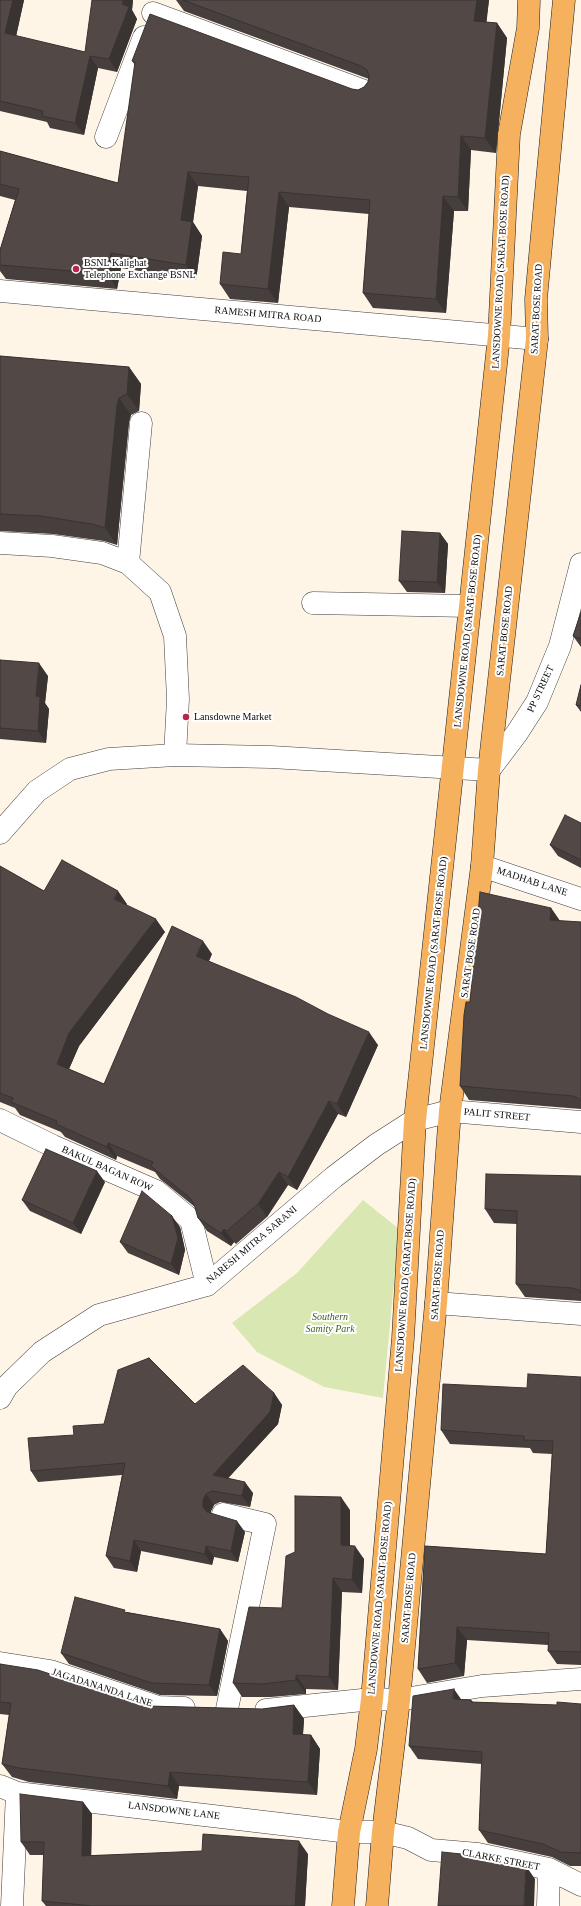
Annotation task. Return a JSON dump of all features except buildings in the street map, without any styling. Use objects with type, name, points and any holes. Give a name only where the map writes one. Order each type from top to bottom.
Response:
[{"type":"main road","name":"LANSDOWNE ROAD (SARAT BOSE ROAD)","points":[[343,1906],[349,1832],[366,1749],[372,1700],[403,1338],[415,1120],[499,336],[509,134],[528,28],[529,0]]},
{"type":"main road","name":"SARAT BOSE ROAD","points":[[377,1906],[383,1832],[399,1700],[436,1303],[450,1111],[482,866],[489,770],[537,339],[536,299],[564,0]]},
{"type":"street","points":[[106,137],[156,7],[367,92]]},
{"type":"street","name":"RAMESH MITRA ROAD","points":[[0,291],[537,339]]},
{"type":"street","points":[[128,563],[141,423]]},
{"type":"street","points":[[0,543],[52,546],[102,553],[128,563],[160,592],[175,636],[178,699],[175,755]]},
{"type":"street","name":"PP STREET","points":[[489,770],[518,733],[537,702],[560,646],[581,564]]},
{"type":"street","points":[[313,603],[469,606]]},
{"type":"street","points":[[0,833],[36,791],[70,769],[109,759],[175,755],[271,757],[489,770]]},
{"type":"street","name":"MADHAB LANE","points":[[482,866],[581,899]]},
{"type":"street","name":"PALIT STREET","points":[[415,1120],[450,1111],[581,1122]]},
{"type":"street","name":"BAKUL BAGAN ROW","points":[[0,1120],[53,1146],[156,1191],[191,1220],[207,1285]]},
{"type":"street","name":"NARESH MITRA SARANI","points":[[2,1389],[42,1352],[99,1315],[207,1285],[334,1176],[376,1145],[415,1120]]},
{"type":"street","points":[[436,1303],[581,1314]]},
{"type":"street","points":[[223,1514],[265,1524],[227,1709]]},
{"type":"street","name":"JAGADANANDA LANE","points":[[0,1663],[50,1671],[158,1707],[227,1709],[272,1710],[372,1700],[399,1700],[482,1686],[581,1679]]},
{"type":"street","points":[[9,1789],[12,1906]]},
{"type":"street","name":"LANSDOWNE LANE","points":[[9,1789],[349,1832]]},
{"type":"street","name":"CLARKE STREET","points":[[349,1832],[383,1832],[408,1838],[431,1850],[478,1854],[549,1869],[581,1885]]},
{"type":"street","points":[[548,1906],[549,1869]]},
{"type":"green space","name":"Southern Samity Park","points":[[363,1200],[399,1229],[383,1398],[324,1387],[257,1352],[232,1323],[297,1273]]},
{"type":"place","name":"BSNL Kalighat Telephone Exchange BSNL","points":[[76,269]]},
{"type":"place","name":"Lansdowne Market","points":[[186,717]]}]
